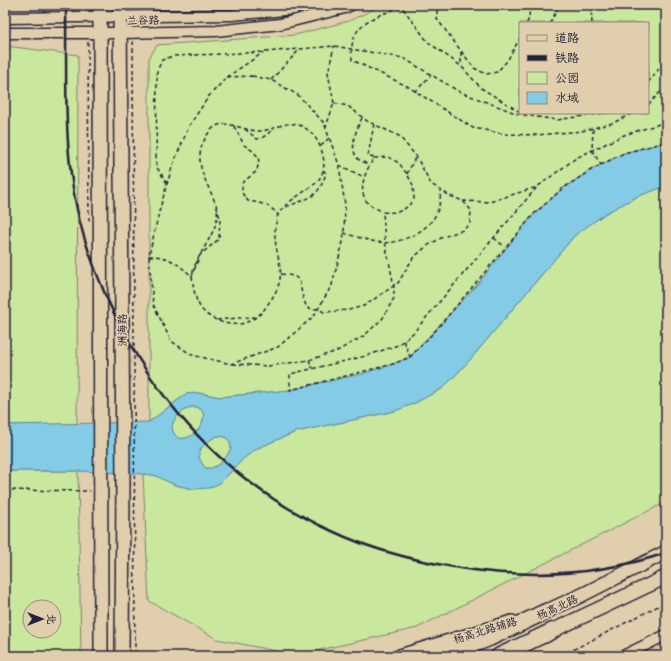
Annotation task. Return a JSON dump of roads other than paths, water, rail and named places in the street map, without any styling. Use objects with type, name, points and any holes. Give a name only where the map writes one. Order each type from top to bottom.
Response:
[{"type":"highway","name":"杨高北路","points":[[446,656],[490,638],[548,611]]},
{"type":"highway","name":"杨高北路","points":[[499,656],[554,630]]},
{"type":"main road","name":"洲海路","points":[[100,11],[94,33],[100,414],[101,656]]},
{"type":"main road","name":"洲海路","points":[[120,11],[127,33],[129,416],[129,480],[122,656]]},
{"type":"main road","name":"杨高北路","points":[[548,611],[666,552]]},
{"type":"main road","name":"杨高北路","points":[[554,630],[666,577]]},
{"type":"main road","name":"杨高北路辅路","points":[[400,656],[548,611]]},
{"type":"main road","points":[[513,656],[554,630]]},
{"type":"street","name":"兰谷路","points":[[5,18],[100,11],[232,15],[294,9],[309,5]]},
{"type":"street","name":"兰谷路","points":[[5,33],[216,31],[280,24],[345,8],[351,5]]},
{"type":"street","points":[[624,656],[666,635]]},
{"type":"water","points":[[666,142],[666,186],[636,197],[606,213],[575,235],[469,361],[443,388],[415,403],[395,411],[296,432],[279,439],[258,448],[244,458],[220,483],[209,488],[194,489],[175,485],[154,475],[143,474],[78,471],[5,471],[5,425],[149,422],[186,394],[199,393],[220,397],[290,390],[365,373],[410,357],[475,287],[534,214],[562,189],[591,170],[624,153]],"holes":[[[191,407],[199,408],[203,412],[204,418],[202,424],[192,435],[185,438],[178,438],[172,429],[174,420],[182,412]],[[217,436],[226,437],[230,442],[231,448],[227,456],[218,465],[206,468],[199,458],[199,454],[203,446]]]},
{"type":"railway","points":[[66,5],[66,95],[69,155],[72,184],[86,243],[103,289],[124,333],[149,375],[178,414],[211,449],[248,481],[288,508],[332,531],[361,543],[423,561],[481,571],[534,574],[587,571],[614,567],[666,553]]}]
